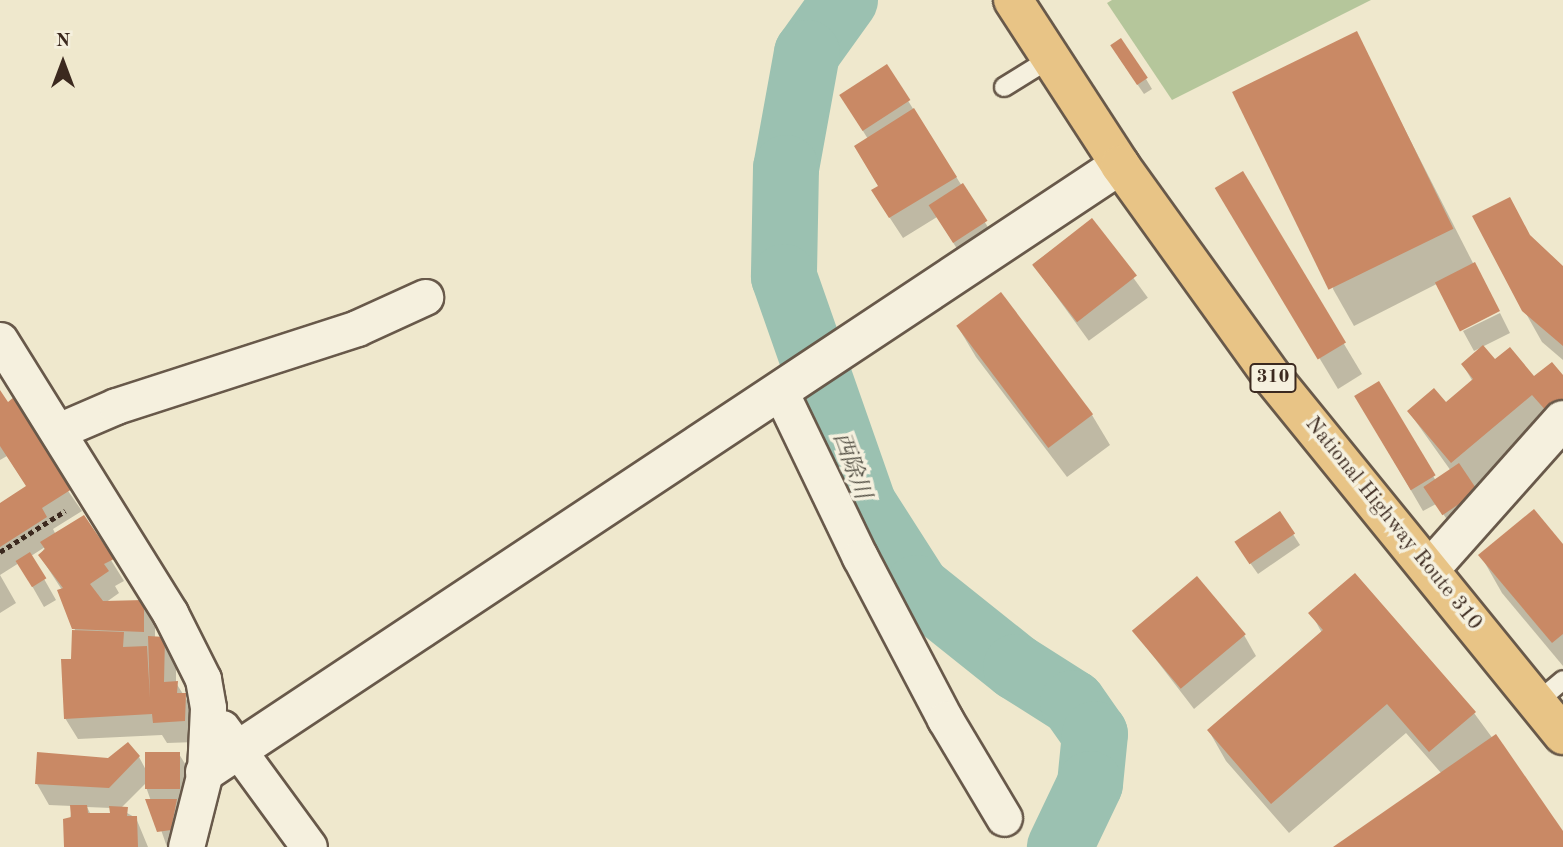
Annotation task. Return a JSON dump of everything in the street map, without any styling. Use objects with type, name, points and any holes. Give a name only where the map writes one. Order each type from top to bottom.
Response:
[{"type":"highway","name":"National Highway Route 310","points":[[1013,0],[1120,165],[1273,378],[1431,568],[1550,691],[1563,735]]},
{"type":"street","points":[[205,772],[1120,165]]},
{"type":"street","points":[[58,431],[116,406],[357,328],[425,297]]},
{"type":"street","points":[[0,340],[170,613],[203,679],[208,708],[205,772],[186,847]]},
{"type":"street","points":[[786,387],[860,557],[945,719],[1004,818]]},
{"type":"street","points":[[1431,568],[1563,421]]},
{"type":"street","points":[[208,708],[309,847]]},
{"type":"lane","points":[[1004,87],[1051,58]]},
{"type":"path","points":[[0,552],[95,492]]},
{"type":"green space","points":[[1112,0],[1371,0],[1172,100],[1107,3]]},
{"type":"building","points":[[1357,31],[1453,229],[1329,290],[1232,92]]},
{"type":"building","points":[[1121,38],[1148,78],[1137,85],[1110,45]]},
{"type":"building","points":[[887,64],[910,100],[863,131],[839,95]]},
{"type":"building","points":[[914,108],[957,177],[889,218],[871,190],[878,186],[854,146]]},
{"type":"building","points":[[1243,171],[1346,342],[1318,359],[1215,188]]},
{"type":"building","points":[[963,183],[988,221],[953,243],[929,205]]},
{"type":"building","points":[[1510,197],[1530,235],[1563,266],[1563,346],[1522,311],[1472,216]]},
{"type":"building","points":[[1092,218],[1137,276],[1077,322],[1032,265]]},
{"type":"building","points":[[1475,262],[1500,311],[1460,331],[1435,282]]},
{"type":"building","points":[[1001,292],[1093,414],[1048,448],[956,326]]},
{"type":"building","points":[[1483,345],[1495,359],[1510,347],[1534,376],[1552,362],[1563,375],[1563,400],[1548,413],[1532,395],[1451,463],[1407,411],[1434,388],[1446,402],[1473,379],[1461,364]]},
{"type":"building","points":[[1379,381],[1436,475],[1411,490],[1354,396]]},
{"type":"building","points":[[0,390],[8,402],[14,397],[72,489],[42,508],[47,517],[0,547],[0,503],[26,486],[0,446]]},
{"type":"building","points":[[1459,463],[1478,491],[1442,515],[1423,487]]},
{"type":"building","points":[[1534,509],[1563,544],[1563,634],[1552,643],[1478,555]]},
{"type":"building","points":[[1280,511],[1295,533],[1250,564],[1234,542]]},
{"type":"building","points":[[84,515],[114,559],[104,564],[109,571],[90,584],[103,601],[144,600],[144,632],[72,629],[57,590],[63,588],[38,555],[45,549],[40,542]]},
{"type":"building","points":[[30,552],[46,578],[32,587],[16,561]]},
{"type":"building","points":[[1355,573],[1476,712],[1429,752],[1387,704],[1271,804],[1207,730],[1323,630],[1308,613]]},
{"type":"building","points":[[1197,576],[1246,634],[1181,689],[1132,631]]},
{"type":"building","points":[[72,630],[124,632],[123,647],[147,646],[150,698],[148,636],[165,637],[164,682],[178,681],[177,693],[186,693],[185,721],[153,723],[152,714],[64,719],[61,659],[71,659]]},
{"type":"building","points":[[1496,734],[1563,831],[1563,847],[1333,847]]},
{"type":"building","points":[[128,742],[140,756],[109,788],[35,784],[37,752],[108,758]]},
{"type":"building","points":[[145,752],[180,752],[180,789],[145,789]]},
{"type":"building","points":[[145,799],[177,799],[171,830],[157,832]]},
{"type":"building","points":[[70,805],[87,805],[88,813],[110,813],[109,806],[128,807],[127,816],[137,816],[138,847],[64,847],[63,819],[71,817]]},
{"type":"waterway","name":"西除川","points":[[845,0],[807,53],[786,168],[784,277],[864,505],[917,588],[1016,667],[1073,703],[1095,734],[1090,784],[1060,847]]}]
